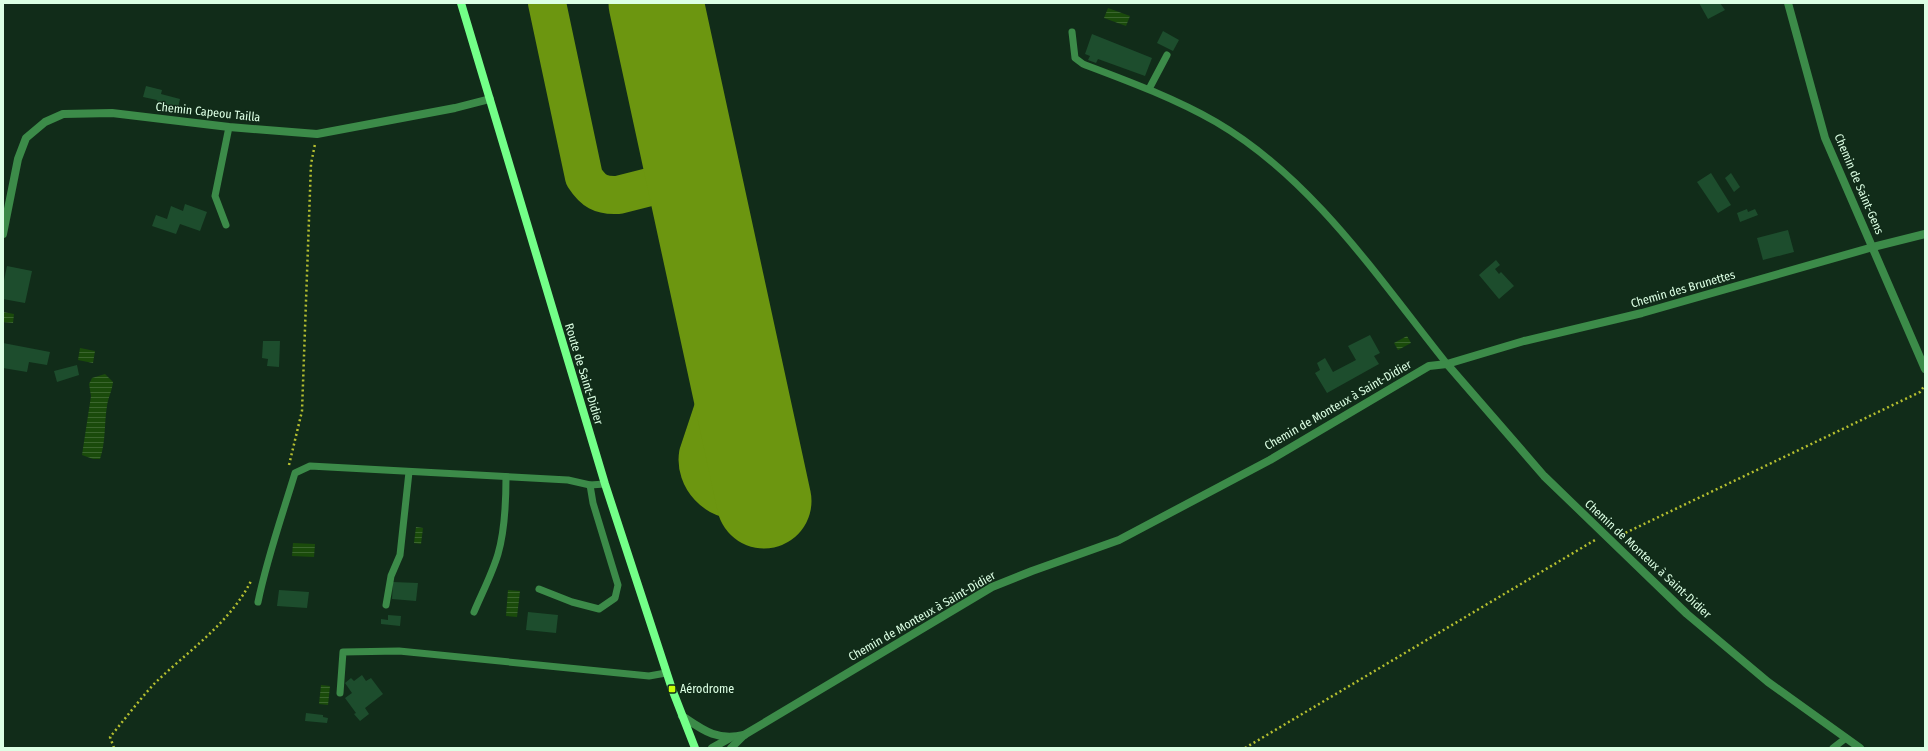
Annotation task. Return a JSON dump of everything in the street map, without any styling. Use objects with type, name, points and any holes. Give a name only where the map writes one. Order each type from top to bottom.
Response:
[{"type":"main road","name":"Route de Saint-Didier","points":[[461,3],[606,484],[666,672],[695,748]]},
{"type":"street","name":"Chemin de Saint-Gens","points":[[1788,3],[1825,138],[1925,369]]},
{"type":"street","name":"Chemin Capeou Tailla","points":[[3,234],[18,159],[26,138],[45,122],[63,114],[112,113],[230,127],[317,134],[455,108],[490,99]]},
{"type":"street","name":"Chemin des Brunettes","points":[[1447,364],[1524,342],[1642,313],[1873,247],[1925,234]]},
{"type":"street","name":"Chemin de Monteux à Saint-Didier","points":[[730,748],[744,735],[992,587],[1119,540],[1270,460],[1429,366],[1447,364],[1544,476],[1686,614],[1768,682],[1860,748]]},
{"type":"street","name":"Chemin de Monteux à Saint-Didier","points":[[682,716],[711,734],[730,738]]},
{"type":"street","name":"Chemin de Monteux à Saint-Didier","points":[[712,748],[730,738],[744,735]]},
{"type":"lane","points":[[1072,32],[1075,58],[1083,64],[1149,89],[1216,122],[1259,151],[1292,178],[1356,251],[1447,364]]},
{"type":"lane","points":[[1149,89],[1167,55]]},
{"type":"lane","points":[[226,226],[215,196],[230,127]]},
{"type":"lane","points":[[258,602],[266,564],[278,532],[295,473],[310,466],[568,480],[590,485],[606,484]]},
{"type":"lane","points":[[386,605],[391,576],[400,555],[409,472]]},
{"type":"lane","points":[[474,612],[498,555],[502,540],[506,477]]},
{"type":"lane","points":[[539,589],[572,602],[599,609],[615,598],[618,585],[593,503],[590,485]]},
{"type":"lane","points":[[340,693],[343,652],[399,651],[649,676],[666,672]]},
{"type":"lane","points":[[1833,748],[1846,738]]},
{"type":"path","points":[[287,470],[292,458],[302,411],[311,164],[317,134]]},
{"type":"path","points":[[1245,748],[1604,535],[1620,536],[1920,392],[1925,385]]},
{"type":"path","points":[[114,748],[110,737],[154,684],[242,599],[252,579]]},
{"type":"shaded area","points":[[1108,8],[1130,16],[1126,26],[1104,18]]},
{"type":"shaded area","points":[[3,312],[14,314],[13,323],[3,322]]},
{"type":"shaded area","points":[[1407,336],[1411,343],[1398,350],[1394,343]]},
{"type":"shaded area","points":[[80,348],[95,351],[93,363],[78,360]]},
{"type":"shaded area","points":[[105,374],[113,382],[107,406],[102,453],[100,459],[93,459],[82,455],[91,396],[89,384],[92,378]]},
{"type":"shaded area","points":[[416,527],[423,528],[421,544],[414,543]]},
{"type":"shaded area","points":[[293,543],[315,544],[314,557],[292,556]]},
{"type":"shaded area","points":[[508,590],[520,591],[517,617],[506,616]]},
{"type":"shaded area","points":[[321,685],[330,686],[328,705],[319,704]]},
{"type":"building","points":[[1699,3],[1720,3],[1725,10],[1708,19]]},
{"type":"building","points":[[1163,31],[1179,40],[1173,51],[1157,43]]},
{"type":"building","points":[[1092,34],[1152,58],[1145,76],[1098,59],[1096,63],[1088,60],[1090,56],[1085,54]]},
{"type":"building","points":[[146,86],[162,90],[161,94],[180,99],[178,108],[158,103],[157,100],[143,97]]},
{"type":"building","points":[[1711,173],[1731,205],[1718,213],[1697,182]]},
{"type":"building","points":[[1731,173],[1740,187],[1734,192],[1725,178]]},
{"type":"building","points":[[185,204],[207,212],[200,231],[180,224],[176,234],[152,226],[156,215],[167,219],[171,206],[183,211]]},
{"type":"building","points":[[1747,209],[1748,212],[1755,209],[1758,215],[1740,222],[1737,213]]},
{"type":"building","points":[[1788,230],[1794,252],[1763,260],[1757,238]]},
{"type":"building","points":[[1496,260],[1500,265],[1495,269],[1499,274],[1501,272],[1514,286],[1499,299],[1479,275]]},
{"type":"building","points":[[7,266],[32,271],[25,303],[3,299],[3,285]]},
{"type":"building","points":[[1370,335],[1380,353],[1374,356],[1379,364],[1327,393],[1315,373],[1320,370],[1317,363],[1325,358],[1333,372],[1356,360],[1348,346]]},
{"type":"building","points":[[263,341],[280,341],[279,367],[267,366],[268,359],[262,358]]},
{"type":"building","points":[[3,343],[50,352],[47,365],[29,362],[27,372],[3,368]]},
{"type":"building","points":[[77,365],[79,375],[57,382],[54,371]]},
{"type":"building","points":[[393,582],[418,583],[416,601],[392,599]]},
{"type":"building","points":[[279,590],[309,592],[307,608],[277,606]]},
{"type":"building","points":[[528,612],[558,615],[556,633],[526,630]]},
{"type":"building","points":[[388,615],[401,616],[400,626],[381,624],[381,619],[388,620]]},
{"type":"building","points":[[362,675],[366,681],[371,678],[383,694],[365,708],[369,714],[360,721],[354,714],[356,713],[345,698],[352,693],[345,683],[351,678],[354,681]]},
{"type":"building","points":[[306,713],[323,715],[323,717],[328,718],[327,723],[305,721]]},
{"type":"taxiway","points":[[547,3],[584,177],[591,186],[598,192],[607,195],[618,195],[693,176]]},
{"type":"taxiway","points":[[732,352],[698,454],[698,463],[703,480],[716,493],[724,497],[732,500],[742,500],[752,496],[760,488]]},
{"type":"runway","points":[[656,3],[764,501]]},
{"type":"place","name":"Aérodrome","points":[[672,689]]}]
